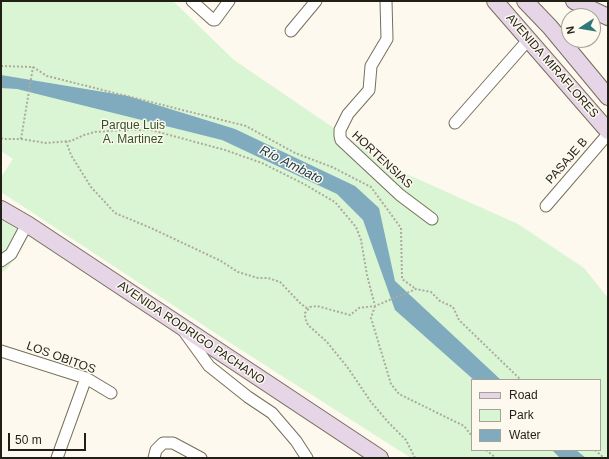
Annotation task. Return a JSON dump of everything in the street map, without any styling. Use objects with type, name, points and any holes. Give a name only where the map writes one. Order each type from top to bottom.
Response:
[{"type":"main road","name":"AVENIDA MIRAFLORES","points":[[495,1],[608,133]]},
{"type":"main road","name":"AVENIDA MIRAFLORES","points":[[525,1],[550,27],[608,97]]},
{"type":"main road","points":[[574,1],[608,18]]},
{"type":"main road","name":"AVENIDA RODRIGO PACHANO","points":[[1,209],[27,224],[380,458]]},
{"type":"street","points":[[192,1],[213,20],[216,20],[229,1]]},
{"type":"street","points":[[291,31],[316,1]]},
{"type":"street","name":"HORTENSIAS","points":[[386,1],[387,40],[371,66],[369,90],[348,114],[340,130],[340,140],[400,196],[432,219]]},
{"type":"street","points":[[455,123],[529,39]]},
{"type":"street","name":"PASAJE B","points":[[546,206],[608,133]]},
{"type":"street","points":[[1,262],[11,254],[27,224]]},
{"type":"street","points":[[179,324],[208,366],[248,397],[272,413],[296,441],[307,458]]},
{"type":"street","name":"LOS OBITOS","points":[[1,351],[86,378],[111,393]]},
{"type":"street","points":[[57,458],[86,378]]},
{"type":"street","points":[[154,458],[156,450],[163,443],[173,443],[201,458]]},
{"type":"path","points":[[1,66],[33,67],[48,76],[246,126],[295,153],[332,167],[370,187],[401,228],[402,279],[416,289],[431,292],[440,301],[453,307],[459,320],[520,379]]},
{"type":"path","points":[[20,139],[33,67]]},
{"type":"path","points":[[1,138],[46,143],[66,141],[95,132],[151,130],[225,150],[262,163],[304,184],[335,202],[356,227],[361,240],[366,275],[375,306],[371,318],[390,384],[399,394],[464,426],[471,435]]},
{"type":"path","points":[[66,141],[71,155],[91,187],[116,213],[220,261],[238,272],[258,278],[268,278],[280,282],[301,304],[308,309]]},
{"type":"path","points":[[415,458],[406,440],[371,402],[348,368],[327,342],[308,325],[305,318],[305,313],[310,306],[317,306],[350,315],[359,308],[375,306],[416,289]]},
{"type":"path","points":[[487,451],[496,458]]},
{"type":"path","points":[[596,451],[604,458]]},
{"type":"green space","name":"Parque Luis A. Martinez","points":[[1,1],[173,1],[234,60],[391,167],[518,224],[584,268],[608,298],[608,458],[411,458],[235,346],[1,192],[1,177],[13,159],[1,151]]},
{"type":"green space","points":[[1,219],[28,237],[6,270],[1,272]]},
{"type":"water","name":"Río Ambato","points":[[1,75],[128,96],[235,129],[355,186],[379,208],[395,281],[500,379],[473,379],[395,310],[363,220],[337,194],[222,140],[17,89],[1,88]]},
{"type":"water","points":[[553,451],[577,451],[586,458],[560,458]]}]
